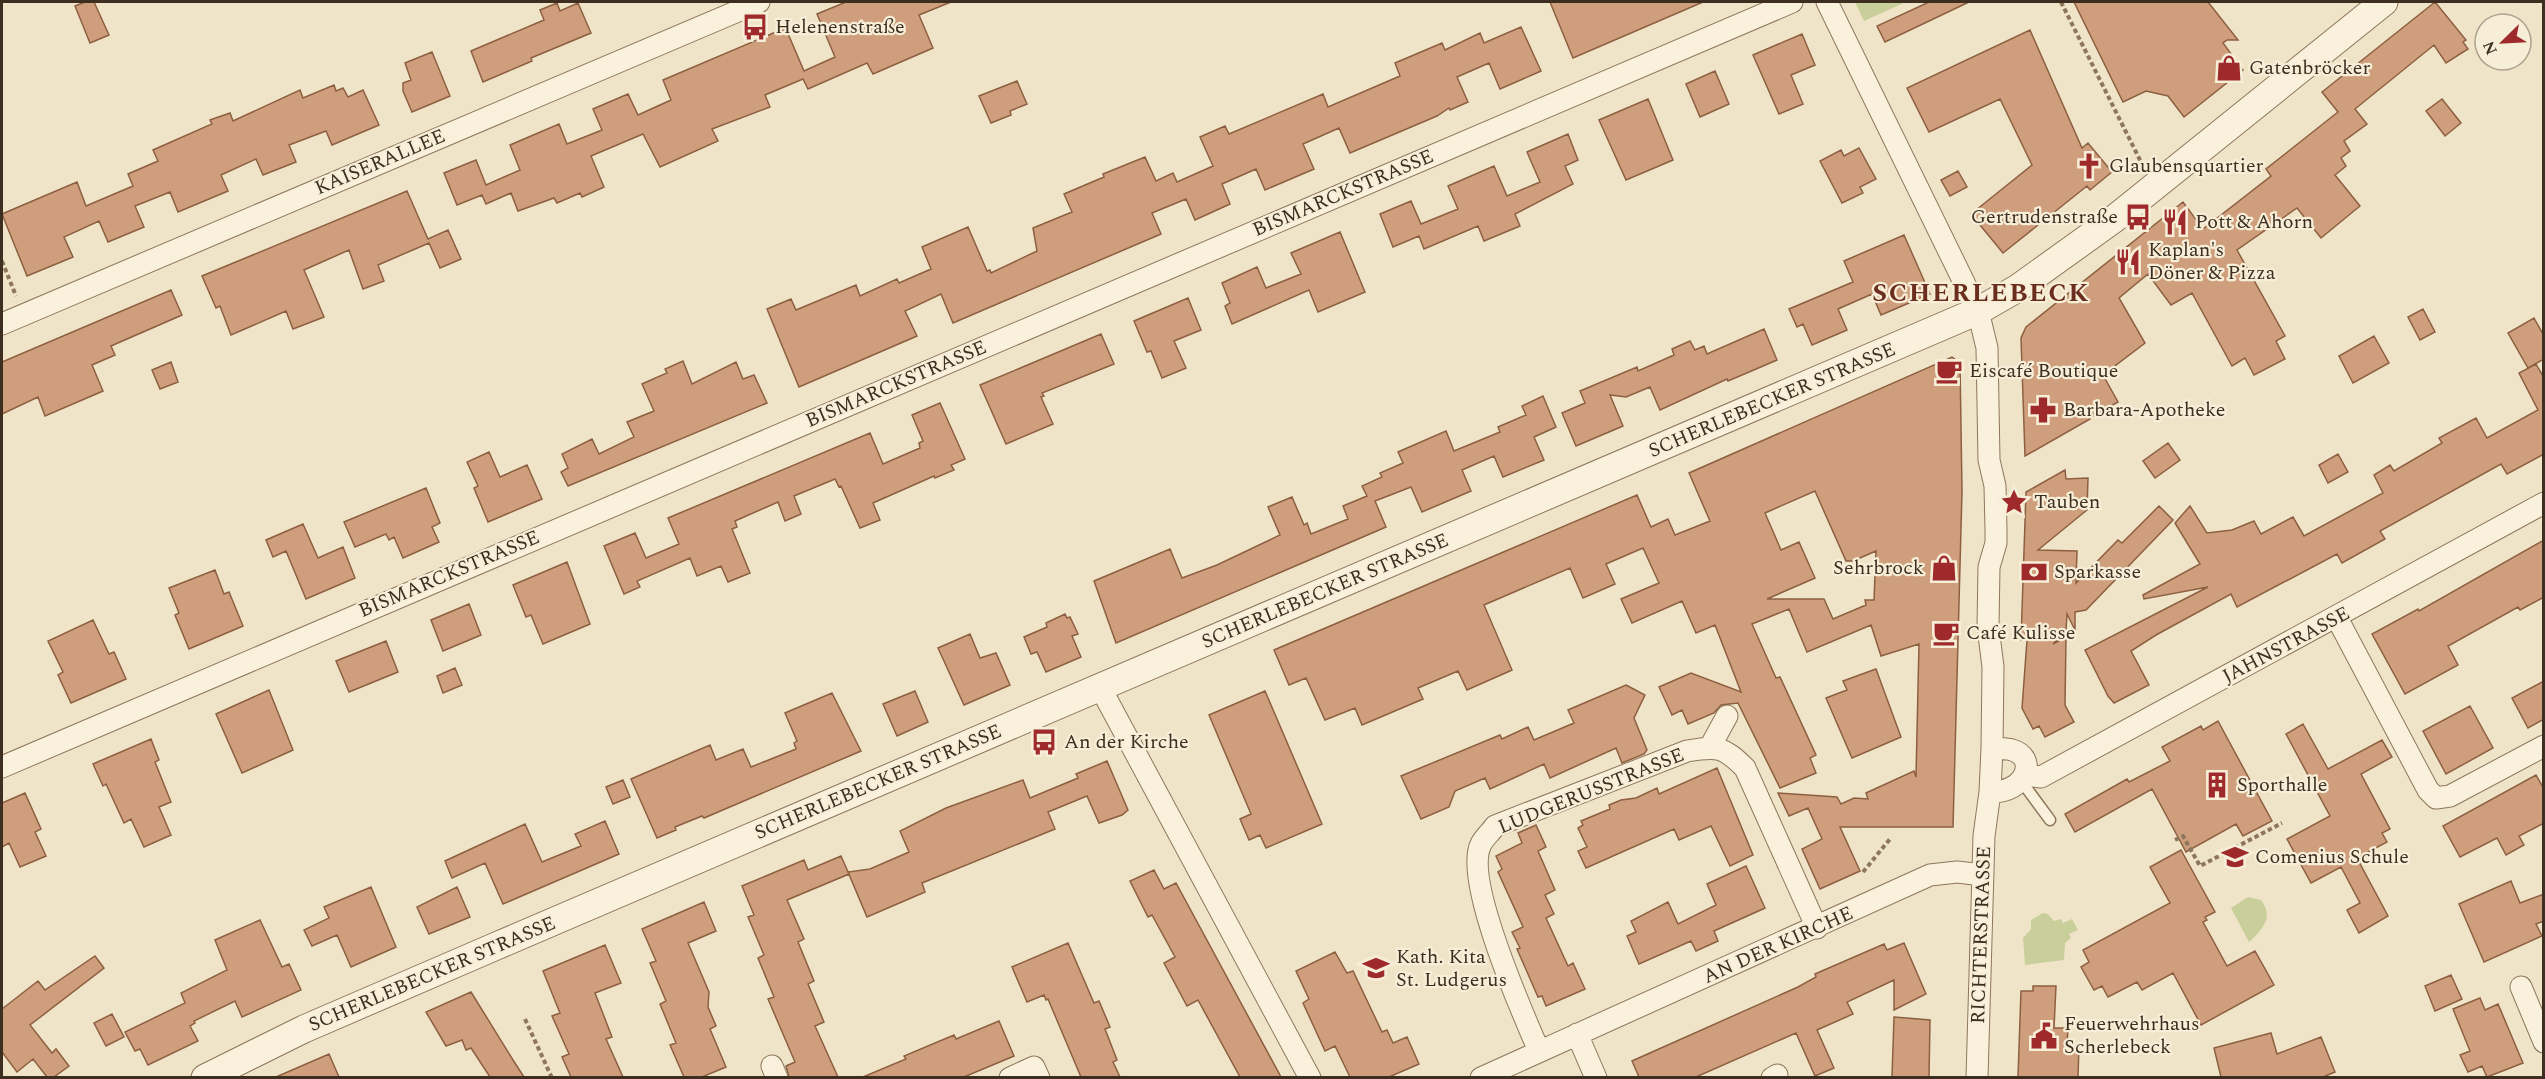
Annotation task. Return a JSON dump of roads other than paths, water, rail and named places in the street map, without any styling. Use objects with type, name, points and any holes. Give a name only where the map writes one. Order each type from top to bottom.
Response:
[{"type":"street","name":"BISMARCKSTRASSE","points":[[2,767],[1792,2]]},
{"type":"street","points":[[1827,2],[1978,311]]},
{"type":"street","name":"SCHERLEBECKER STRASSE","points":[[205,1077],[304,1029],[1978,311],[2018,288],[2114,219],[2384,2]]},
{"type":"street","name":"KAISERALLEE","points":[[2,324],[750,3]]},
{"type":"street","name":"RICHTERSTRASSE","points":[[1977,1077],[1983,874],[1992,748],[1993,667],[1988,627],[1989,567],[1996,543],[1995,486],[1989,460],[1987,348],[1978,311]]},
{"type":"street","name":"JAHNSTRASSE","points":[[2023,778],[2040,777],[2337,618],[2544,503]]},
{"type":"street","points":[[2337,618],[2427,790],[2436,798],[2450,796],[2544,746]]},
{"type":"street","points":[[1100,687],[1310,1077]]},
{"type":"street","name":"LUDGERUSSTRASSE","points":[[1710,747],[1727,716]]},
{"type":"street","name":"LUDGERUSSTRASSE","points":[[1539,1052],[1500,962],[1477,871],[1480,845],[1496,826],[1655,762],[1710,747],[1727,750],[1745,768],[1817,928]]},
{"type":"street","points":[[1990,792],[2012,790],[2023,778],[2022,757],[2014,750],[1992,748]]},
{"type":"street","name":"AN DER KIRCHE","points":[[1481,1077],[1817,928],[1930,875],[1957,872],[1983,874]]},
{"type":"street","points":[[2521,987],[2544,1042]]},
{"type":"street","points":[[1577,1034],[1596,1077]]},
{"type":"street","points":[[1010,1077],[1034,1067],[1039,1077]]},
{"type":"lane","points":[[2023,778],[2050,820]]},
{"type":"place","name":"Helenenstraße","points":[[755,27]]},
{"type":"place","name":"Gatenbröcker","points":[[2229,68]]},
{"type":"place","name":"Glaubensquartier","points":[[2089,166]]},
{"type":"place","name":"Gertrudenstraße","points":[[2138,217]]},
{"type":"place","name":"Pott & Ahorn","points":[[2175,222]]},
{"type":"place","name":"Kaplan's Döner & Pizza","points":[[2128,262]]},
{"type":"place","name":"Eiscafé Boutique","points":[[1949,371]]},
{"type":"place","name":"Barbara-Apotheke","points":[[2043,410]]},
{"type":"place","name":"Tauben","points":[[2014,502]]},
{"type":"place","name":"Sehrbrock","points":[[1944,568]]},
{"type":"place","name":"Sparkasse","points":[[2034,572]]},
{"type":"place","name":"Café Kulisse","points":[[1946,633]]},
{"type":"place","name":"An der Kirche","points":[[1044,742]]},
{"type":"place","name":"Sporthalle","points":[[2217,785]]},
{"type":"place","name":"Comenius Schule","points":[[2235,857]]},
{"type":"place","name":"Kath. Kita St. Ludgerus","points":[[1376,968]]},
{"type":"place","name":"Feuerwehrhaus Scherlebeck","points":[[2044,1036]]},
{"type":"district","name":"SCHERLEBECK","points":[[1981,293]]}]
